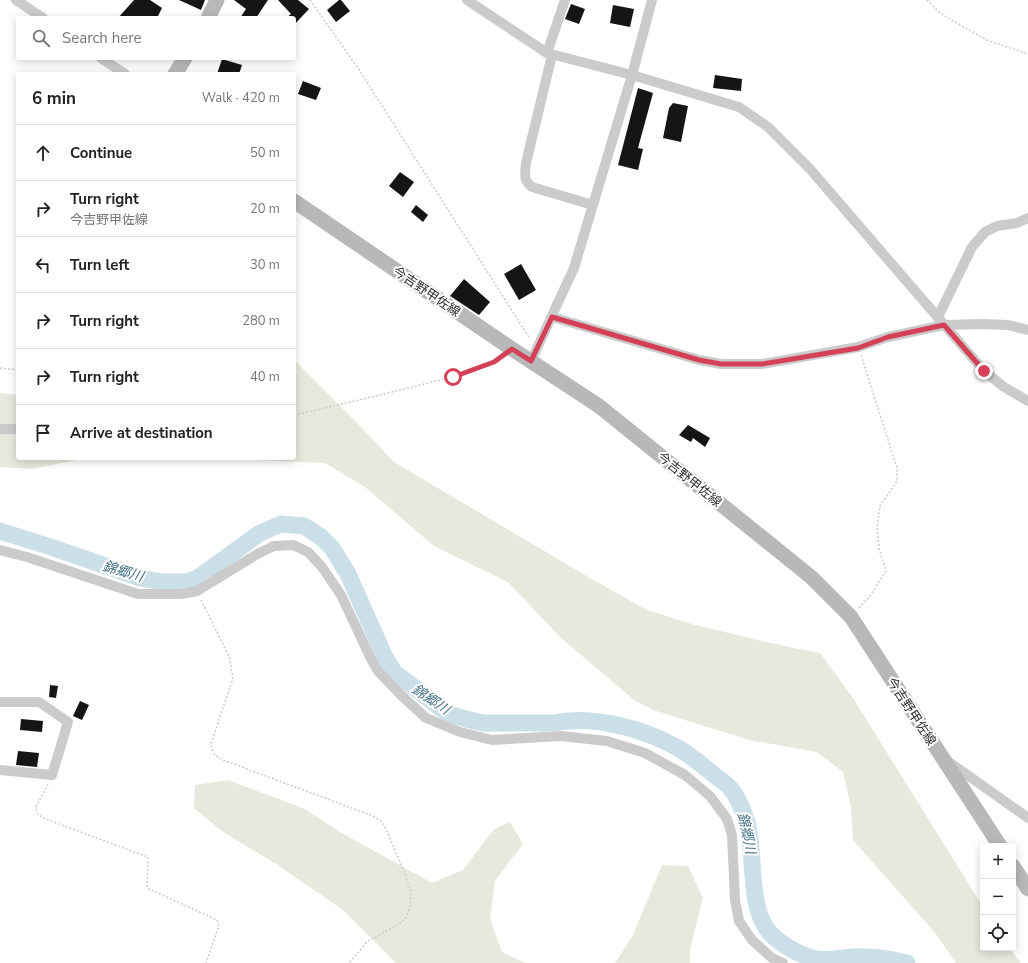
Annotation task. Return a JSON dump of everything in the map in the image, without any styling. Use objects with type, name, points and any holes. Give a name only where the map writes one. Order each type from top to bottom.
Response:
[{"type":"main road","points":[[209,16],[217,0]]},
{"type":"main road","points":[[176,72],[184,60]]},
{"type":"main road","name":"今吉野甲佐線","points":[[296,202],[512,349],[534,355],[625,426],[811,577],[851,617],[998,843]]},
{"type":"main road","points":[[1016,871],[1028,889]]},
{"type":"street","points":[[16,0],[40,16]]},
{"type":"street","points":[[467,0],[549,54],[632,75],[738,107],[768,127],[810,169],[984,371],[1004,387],[1028,401]]},
{"type":"street","points":[[566,0],[549,54],[524,177],[526,183],[532,187],[593,206]]},
{"type":"street","points":[[534,355],[574,268],[632,75],[652,0]]},
{"type":"street","points":[[104,60],[122,72]]},
{"type":"street","points":[[941,321],[972,247],[985,232],[997,226],[1017,223],[1028,218]]},
{"type":"street","points":[[552,317],[699,360],[721,364],[762,364],[858,348],[941,321],[1008,325],[1028,330]]},
{"type":"street","points":[[0,429],[16,429]]},
{"type":"street","points":[[0,550],[27,557],[127,592],[138,594],[180,594],[196,591],[259,553],[274,546],[293,545],[308,552],[322,568],[341,595],[378,671],[426,718],[460,732],[492,740],[561,736],[607,741],[645,753],[685,775],[710,796],[726,819],[732,835],[735,900],[739,922],[752,940],[772,958],[783,963]]},
{"type":"street","points":[[0,702],[39,702],[68,722],[52,776],[0,770]]},
{"type":"street","points":[[942,758],[1028,818]]},
{"type":"path","points":[[310,0],[360,71],[534,355]]},
{"type":"path","points":[[926,0],[940,13],[968,30],[988,40],[1028,54]]},
{"type":"path","points":[[851,617],[870,596],[886,571],[879,548],[877,527],[880,506],[897,481],[897,468],[858,348]]},
{"type":"path","points":[[296,415],[453,377],[494,362],[512,349]]},
{"type":"path","points":[[0,368],[16,370]]},
{"type":"path","points":[[196,591],[229,656],[233,678],[211,744],[212,751],[215,756],[373,816],[381,821],[386,829],[406,874],[411,892],[410,908],[406,918],[399,924],[368,941],[349,963]]},
{"type":"path","points":[[52,776],[36,807],[37,813],[43,818],[148,857],[147,888],[217,920],[219,926],[206,963]]},
{"type":"shaded area","points":[[296,362],[394,462],[583,574],[647,610],[695,625],[820,653],[853,698],[980,902],[980,951],[1011,951],[1021,963],[956,963],[936,934],[853,840],[851,807],[843,772],[817,752],[749,740],[653,710],[634,700],[560,637],[508,582],[434,546],[365,487],[325,463],[248,460],[296,460]]},
{"type":"shaded area","points":[[0,393],[16,395],[16,460],[77,460],[32,469],[0,467]]},
{"type":"shaded area","points":[[228,780],[305,809],[340,832],[432,883],[463,870],[494,829],[510,822],[523,844],[495,881],[490,919],[502,952],[525,963],[396,963],[343,910],[276,864],[223,832],[194,808],[195,785]]},
{"type":"shaded area","points":[[662,865],[688,866],[703,898],[690,949],[690,963],[615,963],[633,935]]},
{"type":"building","points":[[134,0],[150,0],[162,8],[158,16],[120,16]]},
{"type":"building","points":[[179,0],[205,0],[201,10]]},
{"type":"building","points":[[234,0],[268,0],[257,16],[241,16],[246,9]]},
{"type":"building","points":[[278,0],[298,0],[309,9],[296,23],[296,16],[288,16],[291,14]]},
{"type":"building","points":[[341,0],[350,11],[336,22],[327,10]]},
{"type":"building","points":[[571,4],[585,9],[579,24],[565,19]]},
{"type":"building","points":[[613,5],[634,9],[630,27],[610,23]]},
{"type":"building","points":[[222,60],[242,65],[240,72],[218,72]]},
{"type":"building","points":[[715,75],[742,79],[741,91],[713,88]]},
{"type":"building","points":[[303,81],[321,88],[316,100],[298,94]]},
{"type":"building","points":[[638,88],[653,93],[638,148],[643,149],[638,170],[618,165]]},
{"type":"building","points":[[673,103],[688,106],[681,142],[663,138],[669,108]]},
{"type":"building","points":[[400,172],[414,182],[403,197],[389,186]]},
{"type":"building","points":[[416,205],[428,215],[423,222],[411,212]]},
{"type":"building","points":[[521,264],[536,290],[519,300],[504,274]]},
{"type":"building","points":[[464,279],[490,302],[479,315],[450,296]]},
{"type":"building","points":[[688,425],[710,438],[705,447],[693,438],[691,442],[679,435]]},
{"type":"building","points":[[50,685],[58,686],[56,698],[49,697]]},
{"type":"building","points":[[80,701],[89,705],[82,720],[73,716]]},
{"type":"building","points":[[21,719],[43,721],[42,732],[20,730]]},
{"type":"building","points":[[18,751],[39,753],[37,767],[16,765]]},
{"type":"waterway","name":"錦郷川","points":[[0,531],[140,578],[163,582],[185,582],[198,578],[260,533],[281,524],[304,526],[321,537],[332,548],[348,574],[384,655],[394,672],[447,713],[483,723],[553,723],[568,721],[600,722],[648,734],[676,747],[695,759],[727,785],[739,801],[750,835],[753,880],[758,909],[763,922],[774,937],[797,952],[821,960],[866,957],[907,963]]},
{"type":"route","points":[[453,377],[494,362],[512,349],[531,361],[552,317],[699,360],[721,364],[762,364],[858,348],[888,337],[944,325],[984,371]]}]
